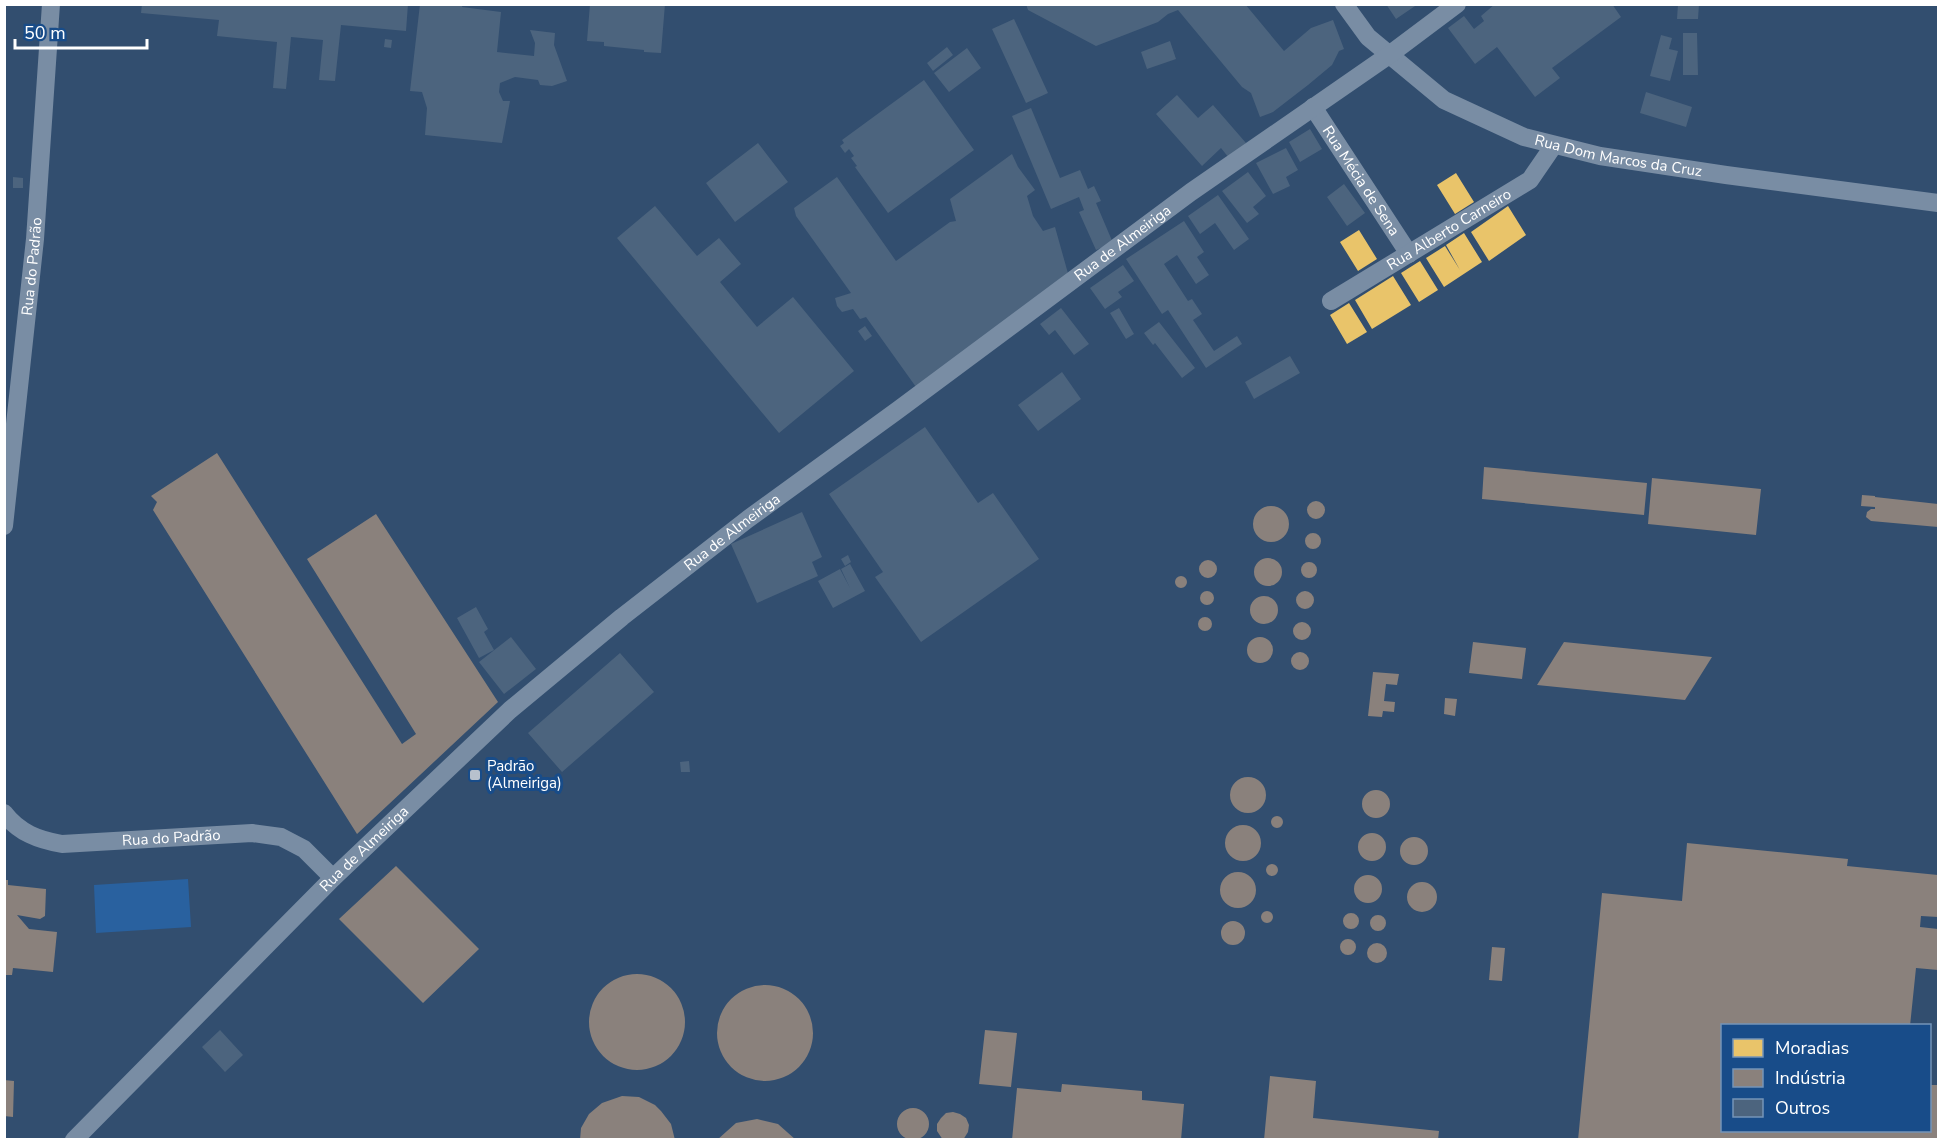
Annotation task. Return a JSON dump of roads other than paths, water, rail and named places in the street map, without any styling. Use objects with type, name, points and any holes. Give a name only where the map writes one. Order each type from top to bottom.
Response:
[{"type":"street","name":"Rua do Padrão","points":[[4,526],[35,239],[51,4]]},
{"type":"street","name":"Rua Dom Marcos da Cruz","points":[[1344,4],[1368,37],[1443,99],[1524,137],[1600,156],[1726,176],[1938,203]]},
{"type":"street","name":"Rua de Almeiriga","points":[[74,1140],[333,878],[510,710],[622,617],[748,519],[1191,192],[1389,55],[1457,4]]},
{"type":"street","name":"Rua Mécia de Sena","points":[[1313,107],[1409,254]]},
{"type":"street","name":"Rua Alberto Carneiro","points":[[1331,301],[1530,180],[1554,145]]},
{"type":"street","name":"Rua do Padrão","points":[[4,813],[11,822],[26,833],[40,840],[62,844],[252,833],[281,837],[304,849],[333,878]]},
{"type":"place","name":"Padrão (Almeiriga)","points":[[475,775]]}]
